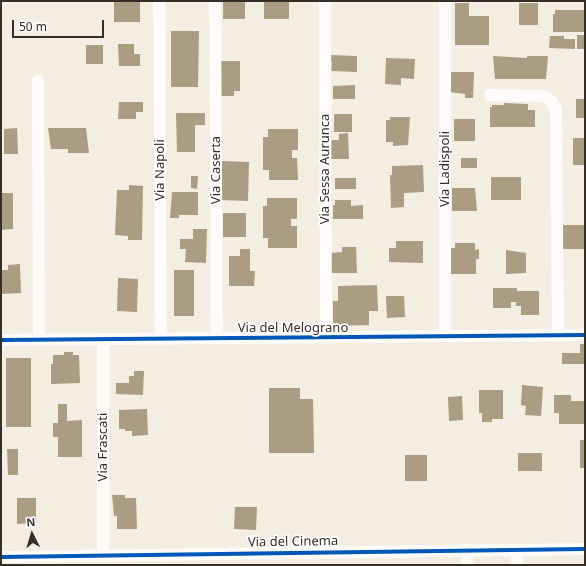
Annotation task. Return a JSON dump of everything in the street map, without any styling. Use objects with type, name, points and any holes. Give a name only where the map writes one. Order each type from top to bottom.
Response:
[{"type":"street","name":"Via Napoli","points":[[159,1],[161,339]]},
{"type":"street","name":"Via Caserta","points":[[215,1],[217,338]]},
{"type":"street","name":"Via Sessa Aurunca","points":[[325,1],[326,338]]},
{"type":"street","name":"Via Ladispoli","points":[[445,1],[446,336]]},
{"type":"street","points":[[38,81],[39,340]]},
{"type":"street","points":[[490,96],[543,96],[551,101],[556,109],[558,336]]},
{"type":"street","name":"Via del Melograno","points":[[1,340],[585,335]]},
{"type":"street","name":"Via Frascati","points":[[103,339],[103,555]]},
{"type":"street","name":"Via del Cinema","points":[[1,557],[585,549]]},
{"type":"street","points":[[467,550],[467,565]]},
{"type":"street","points":[[517,550],[517,565]]},
{"type":"building","points":[[114,1],[140,1],[140,22],[114,22]]},
{"type":"building","points":[[223,1],[245,1],[245,19],[223,19]]},
{"type":"building","points":[[264,1],[289,1],[289,19],[264,19]]},
{"type":"building","points":[[455,3],[469,3],[469,16],[489,16],[489,45],[455,45]]},
{"type":"building","points":[[519,3],[538,3],[538,25],[519,25]]},
{"type":"building","points":[[555,10],[585,10],[585,32],[553,32],[553,14],[555,14]]},
{"type":"building","points":[[171,31],[199,31],[198,87],[171,87]]},
{"type":"building","points":[[577,35],[585,35],[585,49],[577,49]]},
{"type":"building","points":[[550,36],[564,36],[564,39],[575,39],[575,49],[549,48]]},
{"type":"building","points":[[118,44],[134,44],[134,54],[140,54],[140,66],[119,66]]},
{"type":"building","points":[[86,45],[103,45],[103,64],[86,64]]},
{"type":"building","points":[[329,55],[357,56],[357,72],[331,71],[332,62],[329,62]]},
{"type":"building","points":[[493,56],[527,58],[527,56],[548,56],[546,79],[495,79]]},
{"type":"building","points":[[386,58],[415,59],[414,79],[401,78],[401,85],[385,84]]},
{"type":"building","points":[[220,61],[240,61],[240,91],[234,91],[234,96],[220,96]]},
{"type":"building","points":[[449,72],[474,72],[473,98],[465,98],[465,94],[449,92]]},
{"type":"building","points":[[355,85],[355,99],[333,99],[333,86]]},
{"type":"building","points":[[576,99],[585,99],[585,118],[576,118]]},
{"type":"building","points":[[119,102],[143,102],[143,112],[136,112],[136,119],[118,119]]},
{"type":"building","points":[[504,103],[528,104],[528,110],[535,110],[535,127],[490,127],[490,107],[492,107],[492,105],[504,105]]},
{"type":"building","points":[[176,113],[205,113],[205,125],[195,125],[195,152],[177,152]]},
{"type":"building","points":[[334,114],[352,114],[352,132],[334,132]]},
{"type":"building","points":[[390,117],[410,117],[408,145],[393,146],[393,142],[386,142],[386,120],[390,120]]},
{"type":"building","points":[[454,119],[475,119],[475,141],[454,141]]},
{"type":"building","points":[[17,128],[18,154],[4,154],[4,129]]},
{"type":"building","points":[[48,128],[86,128],[89,153],[68,153],[68,149],[51,149]]},
{"type":"building","points":[[268,129],[298,129],[298,150],[292,150],[292,158],[297,158],[298,180],[269,180],[269,170],[263,170],[263,137],[268,137]]},
{"type":"building","points":[[348,133],[349,159],[329,159],[328,140],[339,140],[339,134]]},
{"type":"building","points":[[573,138],[585,138],[585,165],[573,165]]},
{"type":"building","points":[[461,158],[477,158],[477,168],[461,168]]},
{"type":"building","points":[[221,161],[249,162],[248,201],[220,200]]},
{"type":"building","points":[[423,165],[424,192],[404,193],[404,207],[391,208],[390,175],[392,175],[392,166]]},
{"type":"building","points":[[191,176],[198,176],[197,189],[191,188]]},
{"type":"building","points":[[491,177],[521,177],[521,200],[491,200]]},
{"type":"building","points":[[335,178],[356,178],[356,189],[335,189]]},
{"type":"building","points":[[129,185],[143,186],[142,240],[128,240],[128,236],[115,235],[117,190],[129,190]]},
{"type":"building","points":[[452,188],[475,188],[477,211],[452,211]]},
{"type":"building","points":[[172,192],[198,192],[198,215],[179,215],[179,218],[170,218]]},
{"type":"building","points":[[1,193],[13,193],[13,229],[1,230]]},
{"type":"building","points":[[267,198],[297,198],[297,219],[291,219],[291,226],[297,226],[297,248],[268,248],[268,238],[263,238],[263,206],[267,206]]},
{"type":"building","points":[[335,200],[351,200],[351,206],[363,205],[363,219],[333,219],[333,205],[335,205]]},
{"type":"building","points":[[223,213],[246,213],[246,237],[223,237]]},
{"type":"building","points":[[562,225],[585,225],[585,249],[562,249]]},
{"type":"building","points":[[193,229],[207,229],[206,263],[185,262],[186,249],[180,249],[180,239],[193,239]]},
{"type":"building","points":[[396,241],[423,241],[423,263],[389,262],[389,248],[396,248]]},
{"type":"building","points":[[455,243],[475,243],[475,250],[479,249],[479,259],[476,259],[476,274],[451,274],[451,248],[455,248]]},
{"type":"building","points":[[342,247],[356,247],[357,273],[330,273],[329,253],[342,252]]},
{"type":"building","points":[[240,249],[250,249],[250,271],[255,271],[254,286],[229,286],[229,256],[240,256]]},
{"type":"building","points":[[506,250],[526,253],[526,273],[506,274]]},
{"type":"building","points":[[20,264],[21,293],[1,294],[1,270],[8,270],[8,265]]},
{"type":"building","points":[[174,270],[194,270],[194,316],[174,316]]},
{"type":"building","points":[[118,278],[138,279],[137,312],[117,311]]},
{"type":"building","points":[[377,285],[378,311],[369,311],[369,325],[333,326],[333,301],[338,301],[338,286]]},
{"type":"building","points":[[493,288],[517,288],[517,291],[539,291],[539,315],[521,315],[521,306],[516,306],[516,302],[511,302],[511,308],[493,308]]},
{"type":"building","points":[[386,296],[404,296],[405,317],[387,318]]},
{"type":"building","points":[[580,344],[585,344],[585,364],[562,364],[562,353],[580,353]]},
{"type":"building","points":[[64,352],[73,352],[73,355],[79,355],[80,383],[51,384],[51,364],[53,364],[53,355],[64,355]]},
{"type":"building","points":[[6,358],[31,358],[31,427],[6,427]]},
{"type":"building","points":[[134,371],[144,371],[143,395],[116,394],[116,383],[129,383],[129,376],[134,376]]},
{"type":"building","points":[[522,385],[543,387],[541,416],[525,415],[526,406],[521,405]]},
{"type":"building","points":[[269,388],[300,388],[300,399],[313,399],[314,453],[269,453]]},
{"type":"building","points":[[479,390],[503,390],[503,419],[492,419],[492,422],[482,422],[482,413],[479,413]]},
{"type":"building","points":[[554,395],[571,395],[571,401],[585,401],[585,424],[559,424],[559,413],[554,413]]},
{"type":"building","points":[[462,396],[463,420],[449,421],[448,397]]},
{"type":"building","points":[[58,404],[67,404],[67,421],[82,420],[82,457],[58,457],[58,437],[53,437],[53,423],[58,423]]},
{"type":"building","points":[[147,409],[148,435],[132,436],[132,431],[119,429],[119,410]]},
{"type":"building","points":[[580,440],[585,440],[585,468],[580,468]]},
{"type":"building","points":[[7,449],[18,449],[18,475],[8,475]]},
{"type":"building","points":[[518,453],[542,453],[542,471],[518,471]]},
{"type":"building","points":[[405,455],[427,455],[427,481],[405,481]]},
{"type":"building","points":[[112,495],[125,495],[125,498],[136,498],[137,529],[117,529],[117,516],[114,516]]},
{"type":"building","points":[[17,498],[36,498],[36,523],[17,524]]},
{"type":"building","points":[[235,507],[257,507],[256,530],[234,529]]},
{"type":"cycle path","points":[[1,340],[585,335]]},
{"type":"cycle path","points":[[1,557],[585,549]]}]
